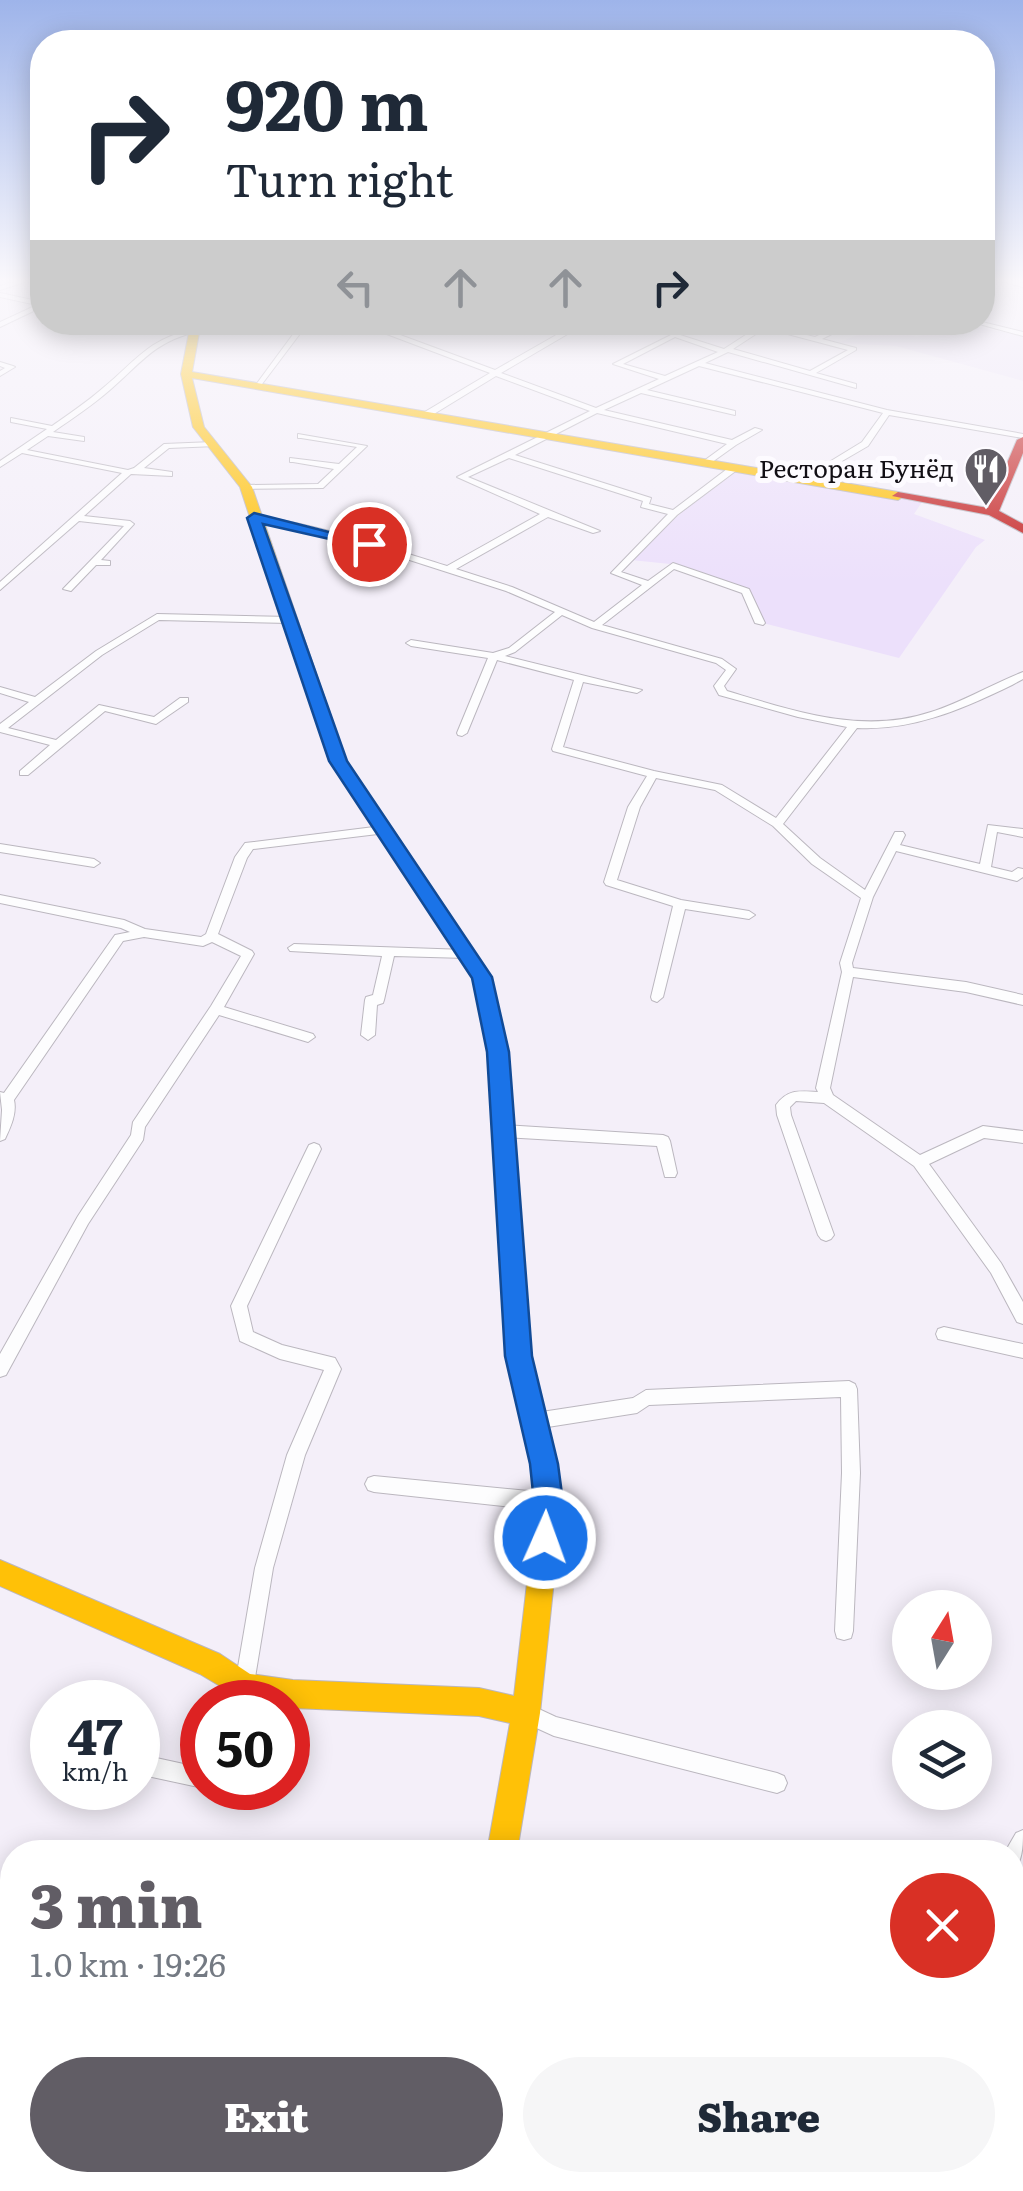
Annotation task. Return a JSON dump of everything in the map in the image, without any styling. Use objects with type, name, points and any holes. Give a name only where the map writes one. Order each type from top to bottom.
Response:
[{"type":"main road","points":[[187,380],[199,427],[246,487],[338,761],[482,977],[490,1009],[498,1052],[516,1338],[549,1502],[526,1712],[504,1840]]},
{"type":"main road","points":[[224,380],[992,512],[1023,529]]},
{"type":"main road","points":[[992,512],[1023,438]]},
{"type":"main road","points":[[0,1573],[198,1658],[225,1680]]},
{"type":"main road","points":[[310,1695],[480,1702],[526,1712]]},
{"type":"street","points":[[2,462],[24,450],[116,380]]},
{"type":"street","points":[[259,386],[263,380]]},
{"type":"street","points":[[426,415],[480,380]]},
{"type":"street","points":[[512,380],[598,411],[733,444]]},
{"type":"street","points":[[596,531],[461,478],[660,380]]},
{"type":"street","points":[[763,380],[887,412],[1023,438]]},
{"type":"street","points":[[832,380],[853,386]]},
{"type":"street","points":[[640,390],[732,413]]},
{"type":"street","points":[[806,480],[865,444],[887,412]]},
{"type":"street","points":[[14,420],[81,439]]},
{"type":"street","points":[[704,463],[758,430]]},
{"type":"street","points":[[246,487],[320,486],[363,446],[301,436]]},
{"type":"street","points":[[0,587],[76,518],[166,446],[213,444]]},
{"type":"street","points":[[24,450],[132,471],[169,474]]},
{"type":"street","points":[[508,456],[648,500],[644,505],[674,513]]},
{"type":"street","points":[[293,460],[340,467]]},
{"type":"street","points":[[648,584],[615,573],[674,513],[734,468]]},
{"type":"street","points":[[450,569],[547,514]]},
{"type":"street","points":[[68,590],[130,524],[76,518]]},
{"type":"street","points":[[254,518],[294,524],[509,589],[595,626],[726,664],[731,669],[719,686],[723,693],[855,724],[875,726],[944,710],[1023,675]]},
{"type":"street","points":[[94,562],[107,564]]},
{"type":"street","points":[[595,626],[673,566],[746,592],[760,623]]},
{"type":"street","points":[[493,656],[512,650],[561,612]]},
{"type":"street","points":[[0,729],[99,653],[157,617],[290,620]]},
{"type":"street","points":[[411,643],[493,656],[637,690]]},
{"type":"street","points":[[462,733],[493,656]]},
{"type":"street","points":[[579,678],[557,749],[718,788],[777,824],[816,860],[867,897]]},
{"type":"street","points":[[0,690],[37,701]]},
{"type":"street","points":[[24,772],[103,707],[156,722],[184,700]]},
{"type":"street","points":[[777,824],[855,724]]},
{"type":"street","points":[[0,729],[58,744]]},
{"type":"street","points":[[653,774],[634,807],[610,882],[680,904],[750,915]]},
{"type":"street","points":[[985,870],[992,828],[1023,832]]},
{"type":"street","points":[[0,899],[124,924],[144,933],[203,942],[212,936],[249,846],[382,830]]},
{"type":"street","points":[[826,1098],[824,1088],[853,932],[900,834]]},
{"type":"street","points":[[0,848],[94,863]]},
{"type":"street","points":[[893,848],[985,870],[1023,874]]},
{"type":"street","points":[[657,997],[680,904]]},
{"type":"street","points":[[0,1134],[9,1110],[4,1098],[119,938],[144,933]]},
{"type":"street","points":[[0,1370],[83,1220],[138,1136],[138,1126],[248,954],[212,936]]},
{"type":"street","points":[[294,948],[466,954]]},
{"type":"street","points":[[368,1035],[372,1000],[378,1000],[389,952]]},
{"type":"street","points":[[848,972],[966,987],[1023,1000]]},
{"type":"street","points":[[216,1009],[308,1037]]},
{"type":"street","points":[[826,1235],[784,1115],[784,1105],[793,1096],[826,1098],[919,1162],[996,1268],[1023,1317]]},
{"type":"street","points":[[503,1131],[663,1141],[670,1173]]},
{"type":"street","points":[[919,1162],[982,1132],[1023,1137]]},
{"type":"street","points":[[245,1680],[264,1568],[291,1474],[333,1370],[329,1363],[280,1352],[246,1336],[240,1306],[314,1149]]},
{"type":"street","points":[[944,1334],[1023,1351]]},
{"type":"street","points":[[534,1421],[637,1405],[646,1398],[850,1388],[851,1474],[844,1631]]},
{"type":"street","points":[[374,1484],[549,1502]]},
{"type":"street","points":[[526,1712],[554,1726],[777,1783]]},
{"type":"shaded area","points":[[736,472],[922,502],[914,514],[985,540],[976,547],[899,658],[763,623],[750,590],[680,565],[631,560],[683,511]]},
{"type":"traffic: fast","points":[[385,831],[482,977],[498,1052],[518,1356],[544,1464],[548,1514]]},
{"type":"traffic: slow","points":[[188,380],[199,427],[246,487],[338,761],[385,831]]},
{"type":"traffic: slow","points":[[222,380],[898,496]]},
{"type":"traffic: slow","points":[[504,1840],[526,1713],[548,1514]]},
{"type":"traffic: slow","points":[[0,1573],[210,1664],[245,1687],[293,1694],[479,1702],[526,1713]]},
{"type":"traffic: jam","points":[[992,512],[1023,440]]},
{"type":"traffic: jam","points":[[898,496],[992,512],[1023,529]]},
{"type":"place","name":"Ресторан Бунёд","points":[[986,507]]},
{"type":"route","points":[[369,544],[254,518],[338,761],[349,783],[482,977],[498,1052],[518,1356],[544,1464],[549,1502],[545,1538]]}]
